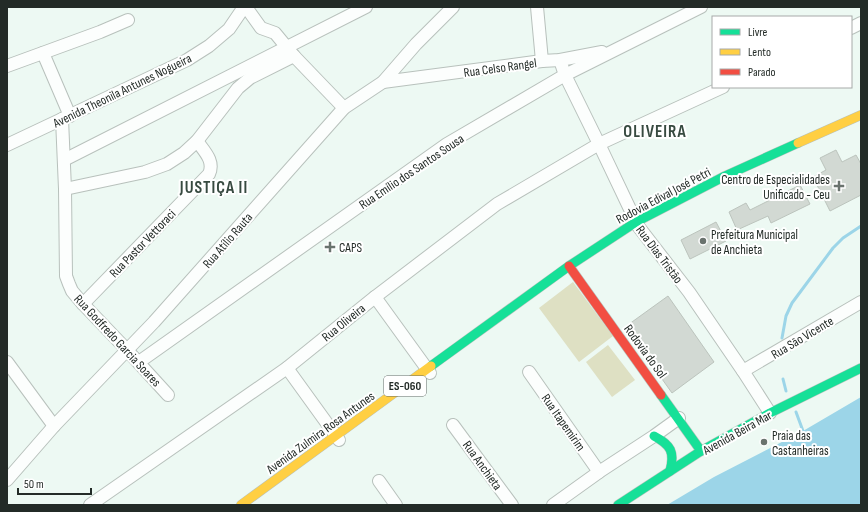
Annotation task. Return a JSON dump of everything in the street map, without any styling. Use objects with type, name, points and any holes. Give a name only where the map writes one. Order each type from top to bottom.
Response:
[{"type":"main road","name":"Rodovia Edival José Petri","points":[[570,268],[637,224],[725,176],[861,115]]},
{"type":"main road","name":"Rodovia Edival José Petri","points":[[637,224],[722,182],[861,119]]},
{"type":"main road","name":"Avenida Zulmira Rosa Antunes","points":[[250,505],[429,371],[512,314],[570,268]]},
{"type":"main road","name":"Rodovia do Sol","points":[[570,268],[679,418],[701,451]]},
{"type":"main road","name":"Avenida Beira Mar","points":[[618,505],[701,451],[770,413],[861,368]]},
{"type":"main road","points":[[654,436],[664,441],[670,448],[672,462],[670,471]]},
{"type":"main road","name":"Avenida Zulmira Rosa Antunes","points":[[241,505],[338,438]]},
{"type":"street","name":"Avenida Theonila Antunes Nogueira","points":[[7,144],[187,60],[209,46],[229,29],[245,7],[261,28],[275,33],[290,52],[344,108]]},
{"type":"street","points":[[65,190],[145,172],[167,164],[184,153],[196,141],[238,88],[250,78],[290,52],[366,7]]},
{"type":"street","name":"Rua Atílio Rauta","points":[[7,480],[54,426],[154,322],[344,108],[383,82],[416,44],[453,7]]},
{"type":"street","points":[[537,7],[542,61]]},
{"type":"street","name":"Rua Emílio dos Santos Sousa","points":[[138,362],[447,144],[565,75],[616,48],[701,7]]},
{"type":"street","points":[[7,66],[100,32],[128,20]]},
{"type":"street","points":[[852,28],[861,23]]},
{"type":"street","name":"Rua Celso Rangel","points":[[383,82],[542,61],[560,60],[616,48]]},
{"type":"street","points":[[64,160],[290,52]]},
{"type":"street","points":[[43,53],[66,117]]},
{"type":"street","name":"Rua Dias Tristão","points":[[560,60],[565,75],[637,224],[689,292],[770,413]]},
{"type":"street","name":"Rua Oliveira","points":[[90,505],[287,368],[375,297],[497,204],[599,144],[721,88]]},
{"type":"street","name":"Rua Godfredo Garcia Soares","points":[[66,117],[64,160],[66,276],[72,291],[83,304],[168,395]]},
{"type":"street","name":"Rua Pastor Vettoraci","points":[[83,304],[209,174],[212,165],[196,141]]},
{"type":"street","points":[[375,297],[429,371]]},
{"type":"street","name":"Rua São Vicente","points":[[743,371],[861,302]]},
{"type":"street","points":[[7,362],[54,426]]},
{"type":"street","points":[[287,368],[338,438]]},
{"type":"street","name":"Rua Itapemirim","points":[[529,372],[599,472]]},
{"type":"street","points":[[553,505],[679,418]]},
{"type":"street","name":"Rua Anchieta","points":[[453,425],[512,505]]},
{"type":"street","points":[[379,481],[396,505]]},
{"type":"green space","points":[[573,282],[613,336],[579,362],[539,308]]},
{"type":"green space","points":[[608,345],[635,380],[612,397],[586,362]]},
{"type":"water","points":[[861,397],[861,505],[667,505],[714,477],[803,431]]},
{"type":"building","name":"Centro de Especialidades Unificado - Ceu","points":[[836,150],[842,162],[856,155],[861,164],[861,195],[830,211],[813,177],[826,170],[820,158]]},
{"type":"building","points":[[800,185],[810,204],[771,223],[768,216],[737,230],[729,212],[746,203],[750,210]]},
{"type":"building","name":"Prefeitura Municipal de Anchieta","points":[[716,222],[726,241],[690,259],[681,240]]},
{"type":"building","points":[[668,296],[714,362],[672,393],[625,327]]},
{"type":"waterway","points":[[782,338],[786,316],[792,303],[833,248],[843,238],[861,226]]},
{"type":"waterway","points":[[783,379],[786,391]]},
{"type":"waterway","points":[[796,412],[803,431]]},
{"type":"traffic: fast","points":[[431,366],[569,266],[636,222],[725,176],[798,143]]},
{"type":"traffic: fast","points":[[701,451],[770,413],[861,368]]},
{"type":"traffic: fast","points":[[618,505],[701,451],[661,395]]},
{"type":"traffic: fast","points":[[654,436],[668,446],[672,454],[670,471]]},
{"type":"traffic: slow","points":[[798,143],[861,115]]},
{"type":"traffic: slow","points":[[241,505],[431,366]]},
{"type":"traffic: jam","points":[[569,266],[661,395]]},
{"type":"place","name":"Centro de Especialidades Unificado - Ceu","points":[[839,186]]},
{"type":"place","name":"Prefeitura Municipal de Anchieta","points":[[703,241]]},
{"type":"place","name":"CAPS","points":[[330,247]]},
{"type":"place","name":"Praia das Castanheiras","points":[[764,442]]},
{"type":"district","name":"OLIVEIRA","points":[[655,131]]},
{"type":"district","name":"JUSTIÇA II","points":[[214,187]]}]
